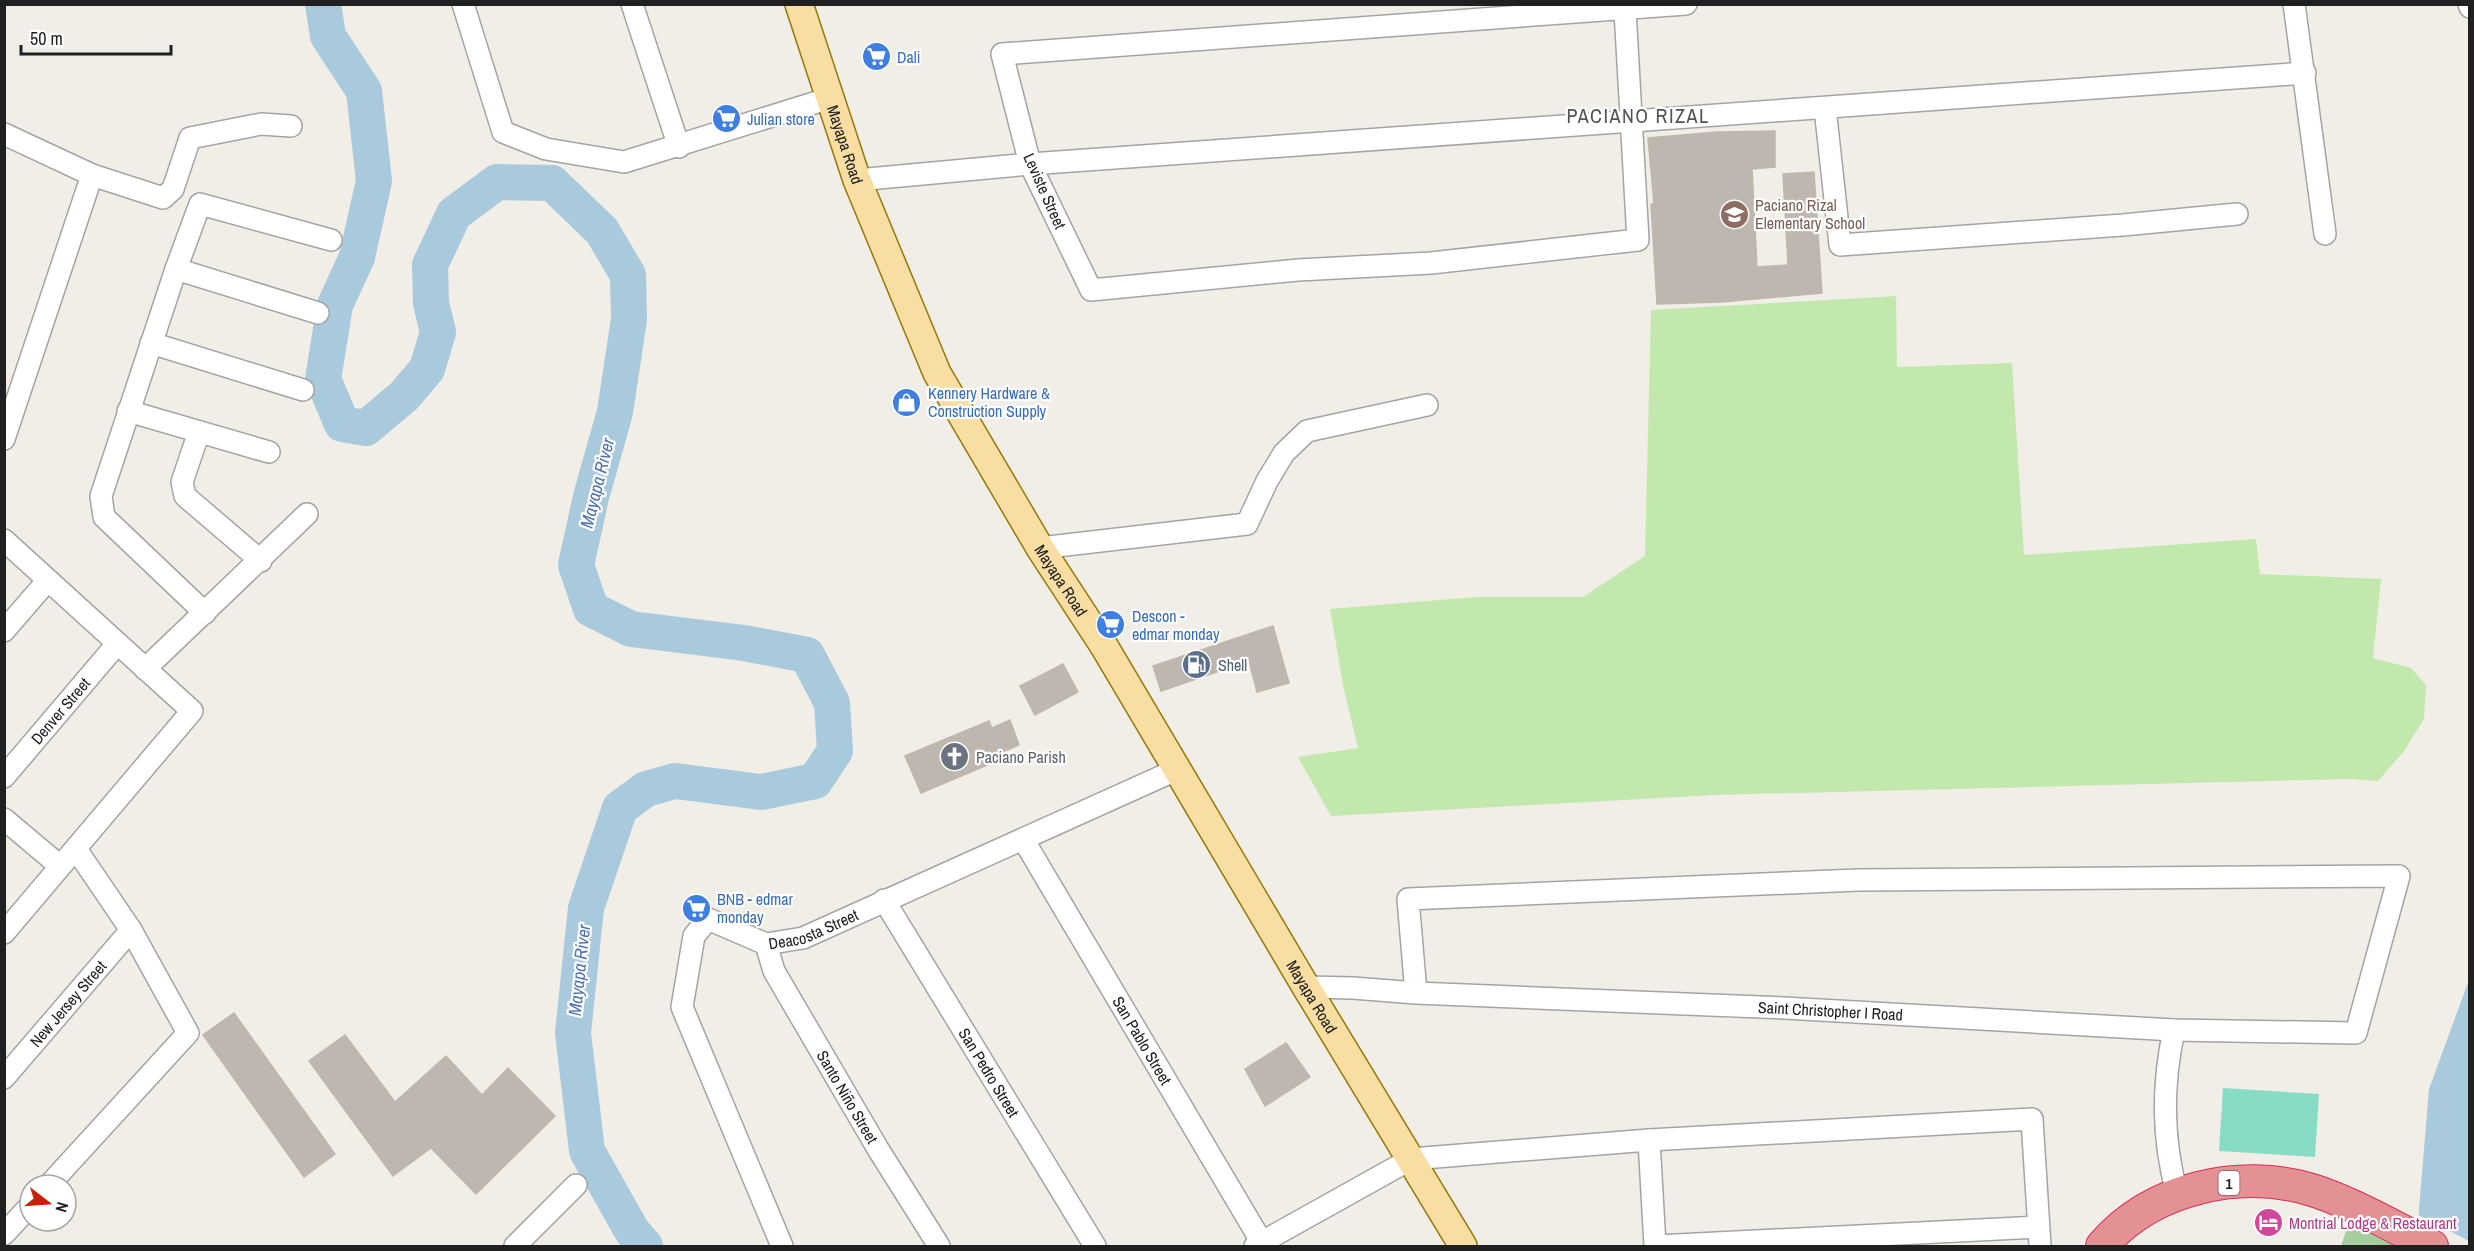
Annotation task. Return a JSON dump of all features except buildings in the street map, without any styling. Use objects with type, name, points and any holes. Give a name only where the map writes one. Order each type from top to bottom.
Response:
[{"type":"highway","name":"1","points":[[2102,1246],[2140,1213],[2177,1193],[2236,1181],[2264,1182],[2311,1190],[2368,1214],[2432,1246]]},
{"type":"main road","name":"Mayapa Road","points":[[800,4],[857,180],[937,373],[1040,548],[1104,646],[1305,987],[1463,1246]]},
{"type":"street","points":[[463,4],[503,132],[546,149],[624,162],[679,147],[830,98]]},
{"type":"street","points":[[632,4],[679,147]]},
{"type":"street","points":[[1631,122],[1625,10],[1686,4]]},
{"type":"street","points":[[2294,4],[2325,234]]},
{"type":"street","name":"Leviste Street","points":[[1625,10],[1002,54],[1030,164],[1091,290],[1298,270],[1431,263],[1638,240],[1631,122]]},
{"type":"street","points":[[857,180],[1030,164],[2305,73]]},
{"type":"street","points":[[1825,108],[1840,245],[2123,225],[2237,214]]},
{"type":"street","points":[[4,134],[93,175],[163,198],[173,189],[190,138],[261,124],[291,126]]},
{"type":"street","points":[[4,439],[11,391],[93,175]]},
{"type":"street","points":[[205,613],[104,517],[101,496],[176,269],[200,204],[332,240]]},
{"type":"street","points":[[176,269],[318,313]]},
{"type":"street","points":[[151,343],[303,390]]},
{"type":"street","points":[[1040,548],[1247,524],[1267,481],[1284,453],[1307,431],[1427,405]]},
{"type":"street","points":[[128,411],[269,452]]},
{"type":"street","points":[[199,432],[182,482],[185,496],[261,561]]},
{"type":"street","points":[[145,669],[261,561],[307,514]]},
{"type":"street","points":[[4,540],[192,711],[4,933]]},
{"type":"street","points":[[4,631],[48,580]]},
{"type":"street","name":"Denver Street","points":[[4,777],[117,644]]},
{"type":"street","name":"Deacosta Street","points":[[782,1246],[682,1007],[694,936],[708,919],[766,944],[803,938],[1176,770]]},
{"type":"street","points":[[4,819],[60,866]]},
{"type":"street","name":"San Pablo Street","points":[[1023,839],[1261,1245]]},
{"type":"street","points":[[60,1173],[188,1033],[131,930],[76,849]]},
{"type":"street","name":"Saint Christopher I Road","points":[[1305,987],[1416,993],[1784,1008],[2174,1030],[2356,1033],[2399,876],[1858,880],[1408,899],[1416,993]]},
{"type":"street","name":"San Pedro Street","points":[[884,900],[1095,1246]]},
{"type":"street","name":"New Jersey Street","points":[[4,1078],[131,930]]},
{"type":"street","name":"Santo Niño Street","points":[[766,944],[774,971],[878,1149],[939,1246]]},
{"type":"street","points":[[2174,1030],[2166,1064],[2165,1108],[2168,1160],[2177,1193]]},
{"type":"street","points":[[1261,1245],[1411,1159],[1649,1140],[2032,1119],[2039,1237],[1656,1246],[1649,1140]]},
{"type":"street","points":[[515,1246],[576,1185]]},
{"type":"street","points":[[4,1234],[18,1219]]},
{"type":"green space","points":[[1896,296],[1897,367],[2012,363],[2024,555],[2256,539],[2260,574],[2381,579],[2373,658],[2411,668],[2426,685],[2424,719],[2404,751],[2378,781],[2350,779],[1715,795],[1331,816],[1298,757],[1358,748],[1344,690],[1330,609],[1476,597],[1583,597],[1645,556],[1651,310]]},
{"type":"green space","points":[[2223,1088],[2319,1094],[2315,1157],[2219,1151]]},
{"type":"green space","points":[[2349,1222],[2361,1225],[2399,1246],[2341,1246]]},
{"type":"water","points":[[2469,980],[2469,1246],[2416,1246],[2429,1089]]},
{"type":"pier","points":[[2416,1214],[2469,1241],[2469,1246],[2413,1246]]},
{"type":"waterway","name":"Mayapa River","points":[[323,4],[328,36],[364,91],[374,181],[357,257],[335,305],[323,379],[342,424],[366,428],[404,396],[427,369],[438,332],[431,303],[430,265],[454,214],[497,182],[552,183],[602,231],[628,275],[629,319],[615,412],[591,497],[576,565],[591,609],[631,629],[744,643],[807,655],[832,703],[835,751],[815,781],[761,792],[675,781],[646,789],[620,808],[586,908],[573,1033],[587,1151],[632,1231],[645,1246]]},
{"type":"place","name":"Dali","points":[[876,57]]},
{"type":"place","name":"Julian store","points":[[726,119]]},
{"type":"place","name":"Paciano Rizal Elementary School","points":[[1734,214]]},
{"type":"place","name":"Kennery Hardware & Construction Supply","points":[[907,402]]},
{"type":"place","name":"Descon - edmar monday","points":[[1111,625]]},
{"type":"place","name":"Shell","points":[[1197,665]]},
{"type":"place","name":"Paciano Parish","points":[[955,757]]},
{"type":"place","name":"BNB - edmar monday","points":[[696,908]]},
{"type":"place","name":"Montrial Lodge & Restaurant","points":[[2268,1223]]},
{"type":"district","name":"PACIANO RIZAL","points":[[1638,115]]}]
